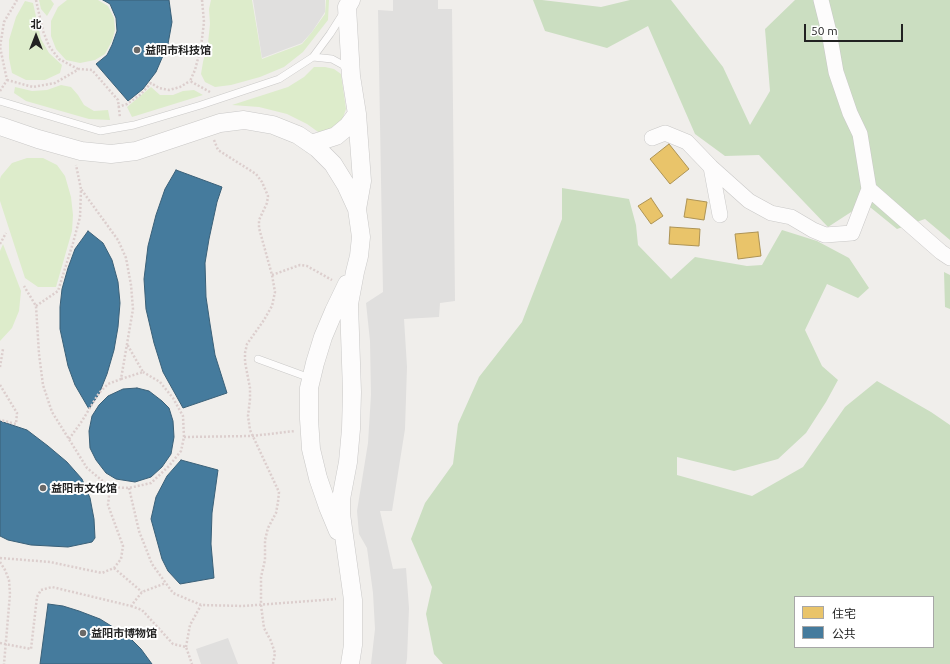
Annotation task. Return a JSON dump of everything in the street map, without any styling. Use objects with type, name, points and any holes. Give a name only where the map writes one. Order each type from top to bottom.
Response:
[{"type":"street","points":[[652,138],[665,133],[687,142],[749,201],[772,213],[791,217],[825,235],[852,233],[869,189],[860,134],[850,113],[836,72],[829,32],[821,0]]},
{"type":"street","points":[[348,2],[351,76],[357,114],[362,181],[357,209]]},
{"type":"street","points":[[311,144],[336,136],[348,126],[357,114]]},
{"type":"street","points":[[0,126],[38,139],[81,151],[111,154],[136,151],[220,123],[244,120],[273,125],[298,135],[317,148],[333,164],[346,185],[357,209],[361,236],[359,256],[349,304],[352,392],[351,429],[348,462],[340,514],[353,600],[353,645],[350,664]]},
{"type":"street","points":[[712,167],[720,215]]},
{"type":"street","points":[[869,189],[941,252],[950,258]]},
{"type":"street","points":[[345,548],[318,478],[311,449],[309,388],[323,337],[346,286],[355,272]]},
{"type":"lane","points":[[0,101],[100,131],[134,125],[279,79],[313,56],[330,34],[348,2]]},
{"type":"lane","points":[[313,56],[332,59],[343,65],[351,76]]},
{"type":"lane","points":[[258,359],[311,379]]},
{"type":"path","points":[[0,91],[7,80],[0,47],[4,22],[18,0]]},
{"type":"path","points":[[36,0],[43,31],[49,46],[59,59],[79,69],[92,70],[118,100],[122,127]]},
{"type":"path","points":[[118,107],[127,104],[140,94],[151,82],[159,88],[169,90],[180,87],[190,81],[195,70],[201,47],[204,22],[202,0]]},
{"type":"path","points":[[7,80],[33,87],[55,83],[79,69]]},
{"type":"path","points":[[190,81],[221,98]]},
{"type":"path","points":[[214,139],[218,150],[256,174],[262,182],[268,196],[267,203],[259,220],[259,228],[272,275],[275,292],[272,306],[257,331],[247,344],[245,362],[250,388],[248,416],[250,430],[279,492],[276,513],[268,528],[265,560],[261,577],[261,605],[264,628],[275,653],[274,664]]},
{"type":"path","points":[[36,306],[58,291],[80,217],[81,189],[75,164]]},
{"type":"path","points":[[81,189],[118,240],[126,258],[131,285],[133,309],[121,379]]},
{"type":"path","points":[[0,244],[6,233]]},
{"type":"path","points":[[272,275],[300,264],[307,266],[332,280]]},
{"type":"path","points":[[24,286],[36,306],[39,354],[43,385],[52,412],[87,468],[110,487],[130,488],[151,483],[165,470],[181,451],[184,437],[183,416],[173,398],[160,382],[143,372],[127,344]]},
{"type":"path","points":[[0,367],[3,350]]},
{"type":"path","points":[[69,439],[99,393],[108,384],[143,372]]},
{"type":"path","points":[[0,385],[17,413],[16,424],[0,420]]},
{"type":"path","points":[[184,437],[252,436],[296,431]]},
{"type":"path","points":[[0,558],[50,562],[102,573],[114,568],[121,559],[123,546],[108,505],[110,487]]},
{"type":"path","points":[[130,488],[139,531],[152,564],[173,593],[201,605],[243,606],[336,598]]},
{"type":"path","points":[[0,562],[9,580],[10,594],[4,664]]},
{"type":"path","points":[[114,568],[142,592]]},
{"type":"path","points":[[131,606],[142,592],[166,583]]},
{"type":"path","points":[[0,643],[30,649],[37,597],[41,590],[52,587],[142,610],[173,644],[186,648]]},
{"type":"path","points":[[192,664],[186,648],[190,625],[201,605]]},
{"type":"green space","points":[[39,0],[51,0],[54,4],[47,16],[41,9]]},
{"type":"green space","points":[[67,0],[98,0],[108,6],[114,18],[115,30],[112,41],[105,54],[95,60],[80,63],[66,60],[56,49],[51,36],[51,21],[58,7]]},
{"type":"green space","points":[[211,0],[252,0],[262,59],[302,44],[325,14],[326,0],[329,0],[328,20],[303,52],[284,67],[260,77],[231,85],[215,87],[205,82],[201,74],[208,43],[210,24],[209,9]]},
{"type":"green space","points":[[533,0],[601,7],[630,0],[671,0],[723,67],[750,125],[770,91],[765,29],[795,0],[950,0],[950,240],[925,219],[897,229],[865,203],[828,227],[759,155],[725,156],[695,134],[648,26],[607,48],[545,31]]},
{"type":"green space","points":[[25,1],[33,3],[41,39],[49,53],[62,65],[60,73],[45,80],[26,80],[12,73],[9,58],[9,40],[16,17]]},
{"type":"green space","points":[[314,67],[334,69],[341,74],[346,109],[341,123],[321,134],[307,124],[287,114],[259,107],[232,105],[288,87],[304,77]]},
{"type":"green space","points":[[61,85],[71,87],[84,105],[94,111],[108,110],[110,120],[89,119],[26,101],[14,93],[15,87],[32,91],[47,90]]},
{"type":"green space","points":[[151,87],[160,95],[173,95],[183,91],[194,90],[203,95],[132,117],[127,107]]},
{"type":"green space","points":[[27,158],[43,158],[57,165],[65,176],[71,197],[73,215],[72,231],[56,287],[38,287],[25,278],[0,201],[1,176],[12,163]]},
{"type":"green space","points":[[562,188],[629,199],[636,225],[638,245],[671,279],[695,257],[747,266],[762,265],[782,230],[817,241],[849,258],[869,288],[858,298],[827,284],[805,330],[822,366],[838,380],[806,433],[778,459],[734,471],[677,457],[677,475],[752,496],[803,467],[845,407],[877,381],[931,412],[950,425],[950,664],[443,664],[434,654],[426,614],[432,587],[411,539],[425,503],[453,464],[458,424],[479,377],[522,322],[562,219]]},
{"type":"green space","points":[[3,244],[21,291],[19,311],[12,328],[0,341],[0,251]]},
{"type":"green space","points":[[944,272],[950,275],[950,309],[945,307]]},
{"type":"shaded area","points":[[253,0],[325,0],[325,12],[312,32],[302,43],[262,58]]},
{"type":"shaded area","points":[[393,0],[438,0],[438,9],[452,9],[455,301],[440,303],[439,317],[404,319],[407,367],[405,429],[392,511],[380,511],[393,569],[406,568],[409,608],[407,659],[406,664],[371,664],[375,629],[373,593],[367,548],[359,534],[357,511],[368,443],[371,395],[370,341],[366,303],[383,292],[378,10],[393,11]]},
{"type":"shaded area","points":[[228,638],[238,664],[201,664],[196,649]]},
{"type":"building: 住宅","points":[[669,144],[689,169],[670,184],[650,159]]},
{"type":"building: 住宅","points":[[651,198],[663,216],[651,224],[638,206]]},
{"type":"building: 住宅","points":[[687,199],[707,202],[704,220],[684,217]]},
{"type":"building: 住宅","points":[[670,227],[700,229],[699,246],[669,244]]},
{"type":"building: 住宅","points":[[758,232],[761,256],[738,259],[735,234]]},
{"type":"building: 公共","name":"益阳市科技馆","points":[[103,0],[169,0],[172,22],[168,44],[156,72],[143,89],[128,101],[96,64],[107,55],[117,31],[116,18],[110,4]]},
{"type":"building: 公共","points":[[176,170],[222,187],[217,202],[205,263],[206,297],[215,355],[227,393],[183,408],[163,372],[154,343],[146,309],[144,279],[148,246],[156,215],[165,189]]},
{"type":"building: 公共","points":[[88,231],[103,243],[112,260],[118,282],[120,303],[114,350],[107,374],[99,394],[89,409],[75,385],[68,366],[60,329],[62,289],[68,268],[75,249]]},
{"type":"building: 公共","points":[[137,388],[149,391],[169,408],[173,421],[174,437],[171,454],[162,467],[151,477],[135,482],[116,479],[106,473],[96,460],[90,448],[89,431],[92,416],[99,405],[108,396],[123,389]]},
{"type":"building: 公共","name":"益阳市文化馆","points":[[0,421],[27,430],[67,462],[82,479],[90,498],[94,519],[95,538],[92,542],[68,547],[31,545],[8,540],[0,536]]},
{"type":"building: 公共","points":[[181,460],[218,470],[212,513],[211,544],[214,578],[180,584],[168,571],[162,559],[151,519],[156,497],[167,476]]},
{"type":"building: 公共","name":"益阳市博物馆","points":[[48,604],[63,606],[100,619],[129,637],[141,649],[152,664],[40,664]]},
{"type":"place","name":"益阳市科技馆","points":[[137,50]]},
{"type":"place","name":"益阳市文化馆","points":[[43,488]]},
{"type":"place","name":"益阳市博物馆","points":[[83,633]]}]
